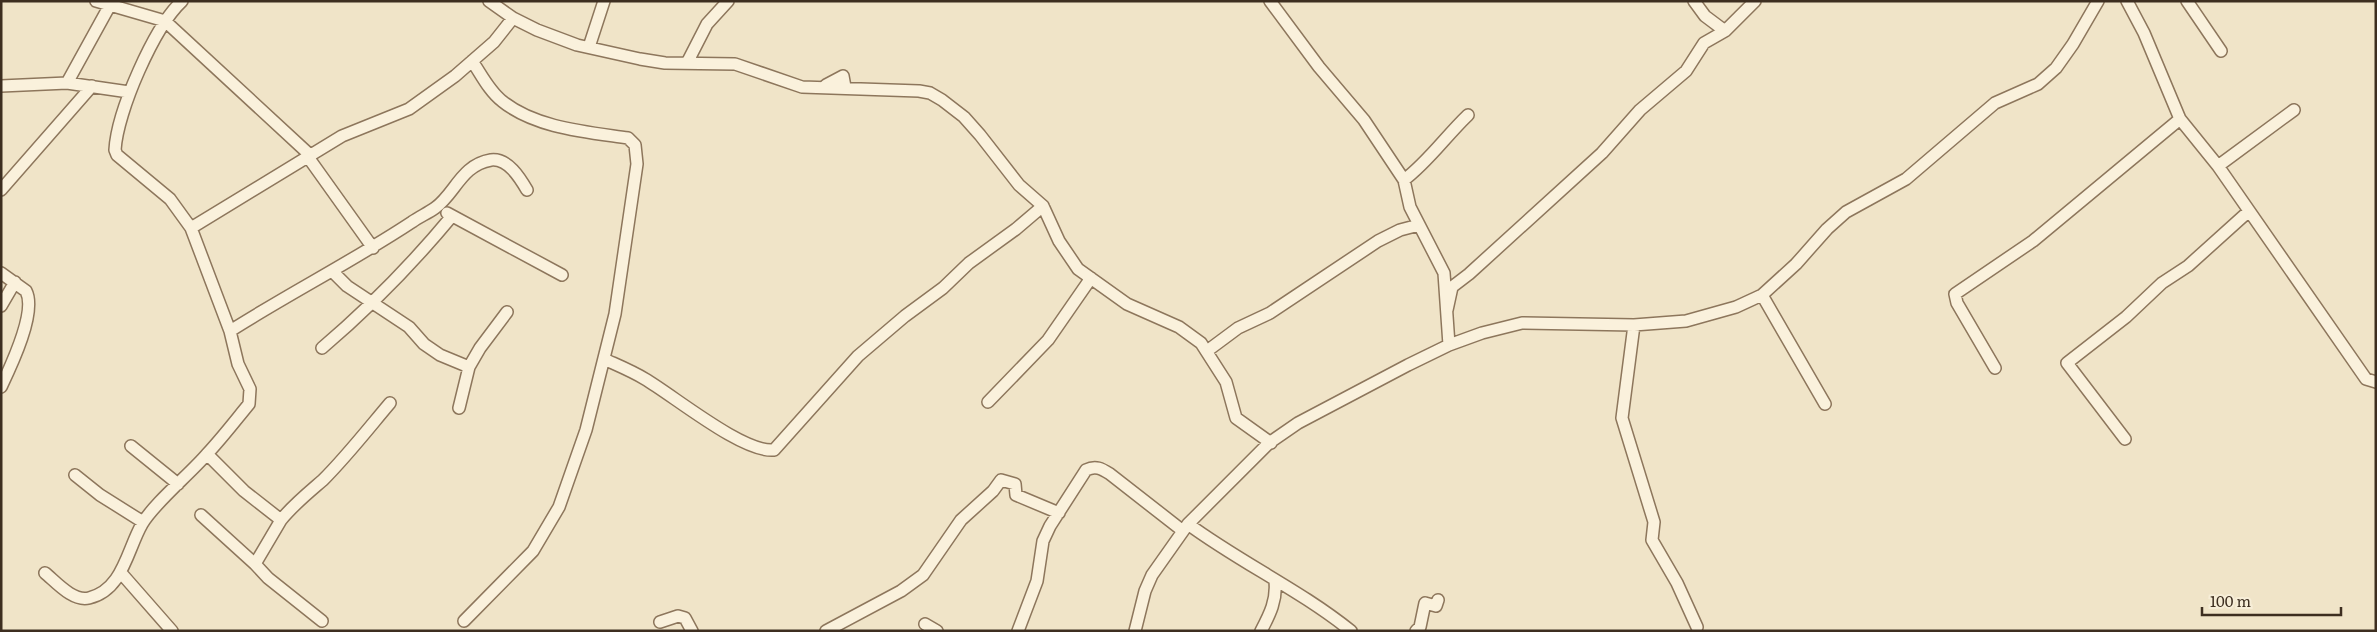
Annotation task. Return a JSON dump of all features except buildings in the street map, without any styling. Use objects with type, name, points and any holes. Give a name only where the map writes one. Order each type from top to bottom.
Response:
[{"type":"street","points":[[96,1],[165,21],[309,156],[373,248]]},
{"type":"street","points":[[44,573],[67,591],[86,599],[96,597],[122,574],[123,564],[143,522],[208,454],[249,404],[251,396],[250,389],[238,364],[230,331],[191,228],[170,200],[117,155],[115,145],[129,92],[165,21],[182,1]]},
{"type":"street","points":[[489,1],[513,18],[537,30],[589,48],[665,63],[735,64],[802,86],[824,86],[843,76],[846,87],[930,93],[964,117],[1019,184],[1043,206],[1068,257],[1078,269],[1127,304],[1179,327],[1207,351],[1226,382],[1236,418],[1271,443]]},
{"type":"street","points":[[589,48],[604,1]]},
{"type":"street","points":[[687,63],[707,24],[728,1]]},
{"type":"street","points":[[1270,1],[1319,67],[1364,120],[1404,180],[1406,196],[1419,225],[1442,265],[1449,345]]},
{"type":"street","points":[[1694,1],[1705,16],[1725,31]]},
{"type":"street","points":[[1447,310],[1452,287],[1469,274],[1574,175],[1602,153],[1640,110],[1686,71],[1704,44],[1725,31],[1755,1]]},
{"type":"street","points":[[1135,631],[1145,591],[1152,575],[1185,528],[1271,443],[1298,423],[1359,389],[1449,345],[1482,332],[1522,323],[1634,325],[1686,321],[1736,307],[1762,295],[1796,264],[1827,228],[1846,212],[1906,179],[1995,103],[2038,84],[2056,68],[2073,44],[2098,1]]},
{"type":"street","points":[[2127,1],[2144,33],[2180,119],[2218,166],[2366,379],[2376,382]]},
{"type":"street","points":[[2187,1],[2221,51]]},
{"type":"street","points":[[67,83],[110,4]]},
{"type":"street","points":[[191,228],[342,136],[409,109],[494,42],[513,18]]},
{"type":"street","points":[[464,621],[533,551],[559,507],[586,430],[615,314],[637,164],[635,145],[628,138],[550,124],[515,110],[501,101],[472,61]]},
{"type":"street","points":[[1,86],[67,83],[129,92]]},
{"type":"street","points":[[1,190],[92,86]]},
{"type":"street","points":[[2218,166],[2294,110]]},
{"type":"street","points":[[1404,180],[1416,172],[1449,133],[1468,115]]},
{"type":"street","points":[[1995,368],[1957,303],[1955,294],[2032,241],[2180,119]]},
{"type":"street","points":[[230,331],[373,248],[437,207],[464,175],[480,163],[494,160],[506,164],[520,176],[527,190]]},
{"type":"street","points":[[604,359],[644,378],[740,442],[766,451],[774,450],[858,356],[905,316],[943,288],[969,263],[1016,229],[1043,206]]},
{"type":"street","points":[[437,207],[562,275]]},
{"type":"street","points":[[437,207],[444,225]]},
{"type":"street","points":[[2125,439],[2067,363],[2126,317],[2162,283],[2188,266],[2249,211]]},
{"type":"street","points":[[322,348],[348,327],[370,302],[420,254],[452,216]]},
{"type":"street","points":[[1207,351],[1238,328],[1270,313],[1378,241],[1400,230],[1419,225]]},
{"type":"street","points":[[332,271],[347,286],[409,327],[424,344],[440,355],[470,367]]},
{"type":"street","points":[[1,273],[15,282],[28,295],[28,308],[23,337],[1,386]]},
{"type":"street","points":[[988,402],[1048,340],[1091,278]]},
{"type":"street","points":[[1,306],[15,282]]},
{"type":"street","points":[[1762,295],[1825,404]]},
{"type":"street","points":[[459,408],[470,367],[480,348],[507,312]]},
{"type":"street","points":[[1634,325],[1622,418],[1654,522],[1652,540],[1677,582],[1697,627]]},
{"type":"street","points":[[255,564],[281,520],[293,505],[329,473],[390,403]]},
{"type":"street","points":[[131,446],[178,484]]},
{"type":"street","points":[[208,454],[244,491],[281,520]]},
{"type":"street","points":[[1018,631],[1037,581],[1043,540],[1086,470],[1092,467],[1100,468],[1185,528],[1322,608],[1351,631]]},
{"type":"street","points":[[75,475],[100,495],[143,522]]},
{"type":"street","points":[[826,631],[902,591],[923,574],[961,520],[993,491],[1001,480],[1015,484],[1016,495],[1059,513]]},
{"type":"street","points":[[201,514],[268,578],[322,621]]},
{"type":"street","points":[[122,574],[172,631]]},
{"type":"street","points":[[1262,631],[1274,602],[1276,592],[1275,581]]},
{"type":"street","points":[[1416,631],[1420,627],[1425,603],[1436,606],[1438,600]]},
{"type":"street","points":[[660,622],[678,616],[685,618],[692,631]]},
{"type":"street","points":[[925,624],[937,631]]}]
